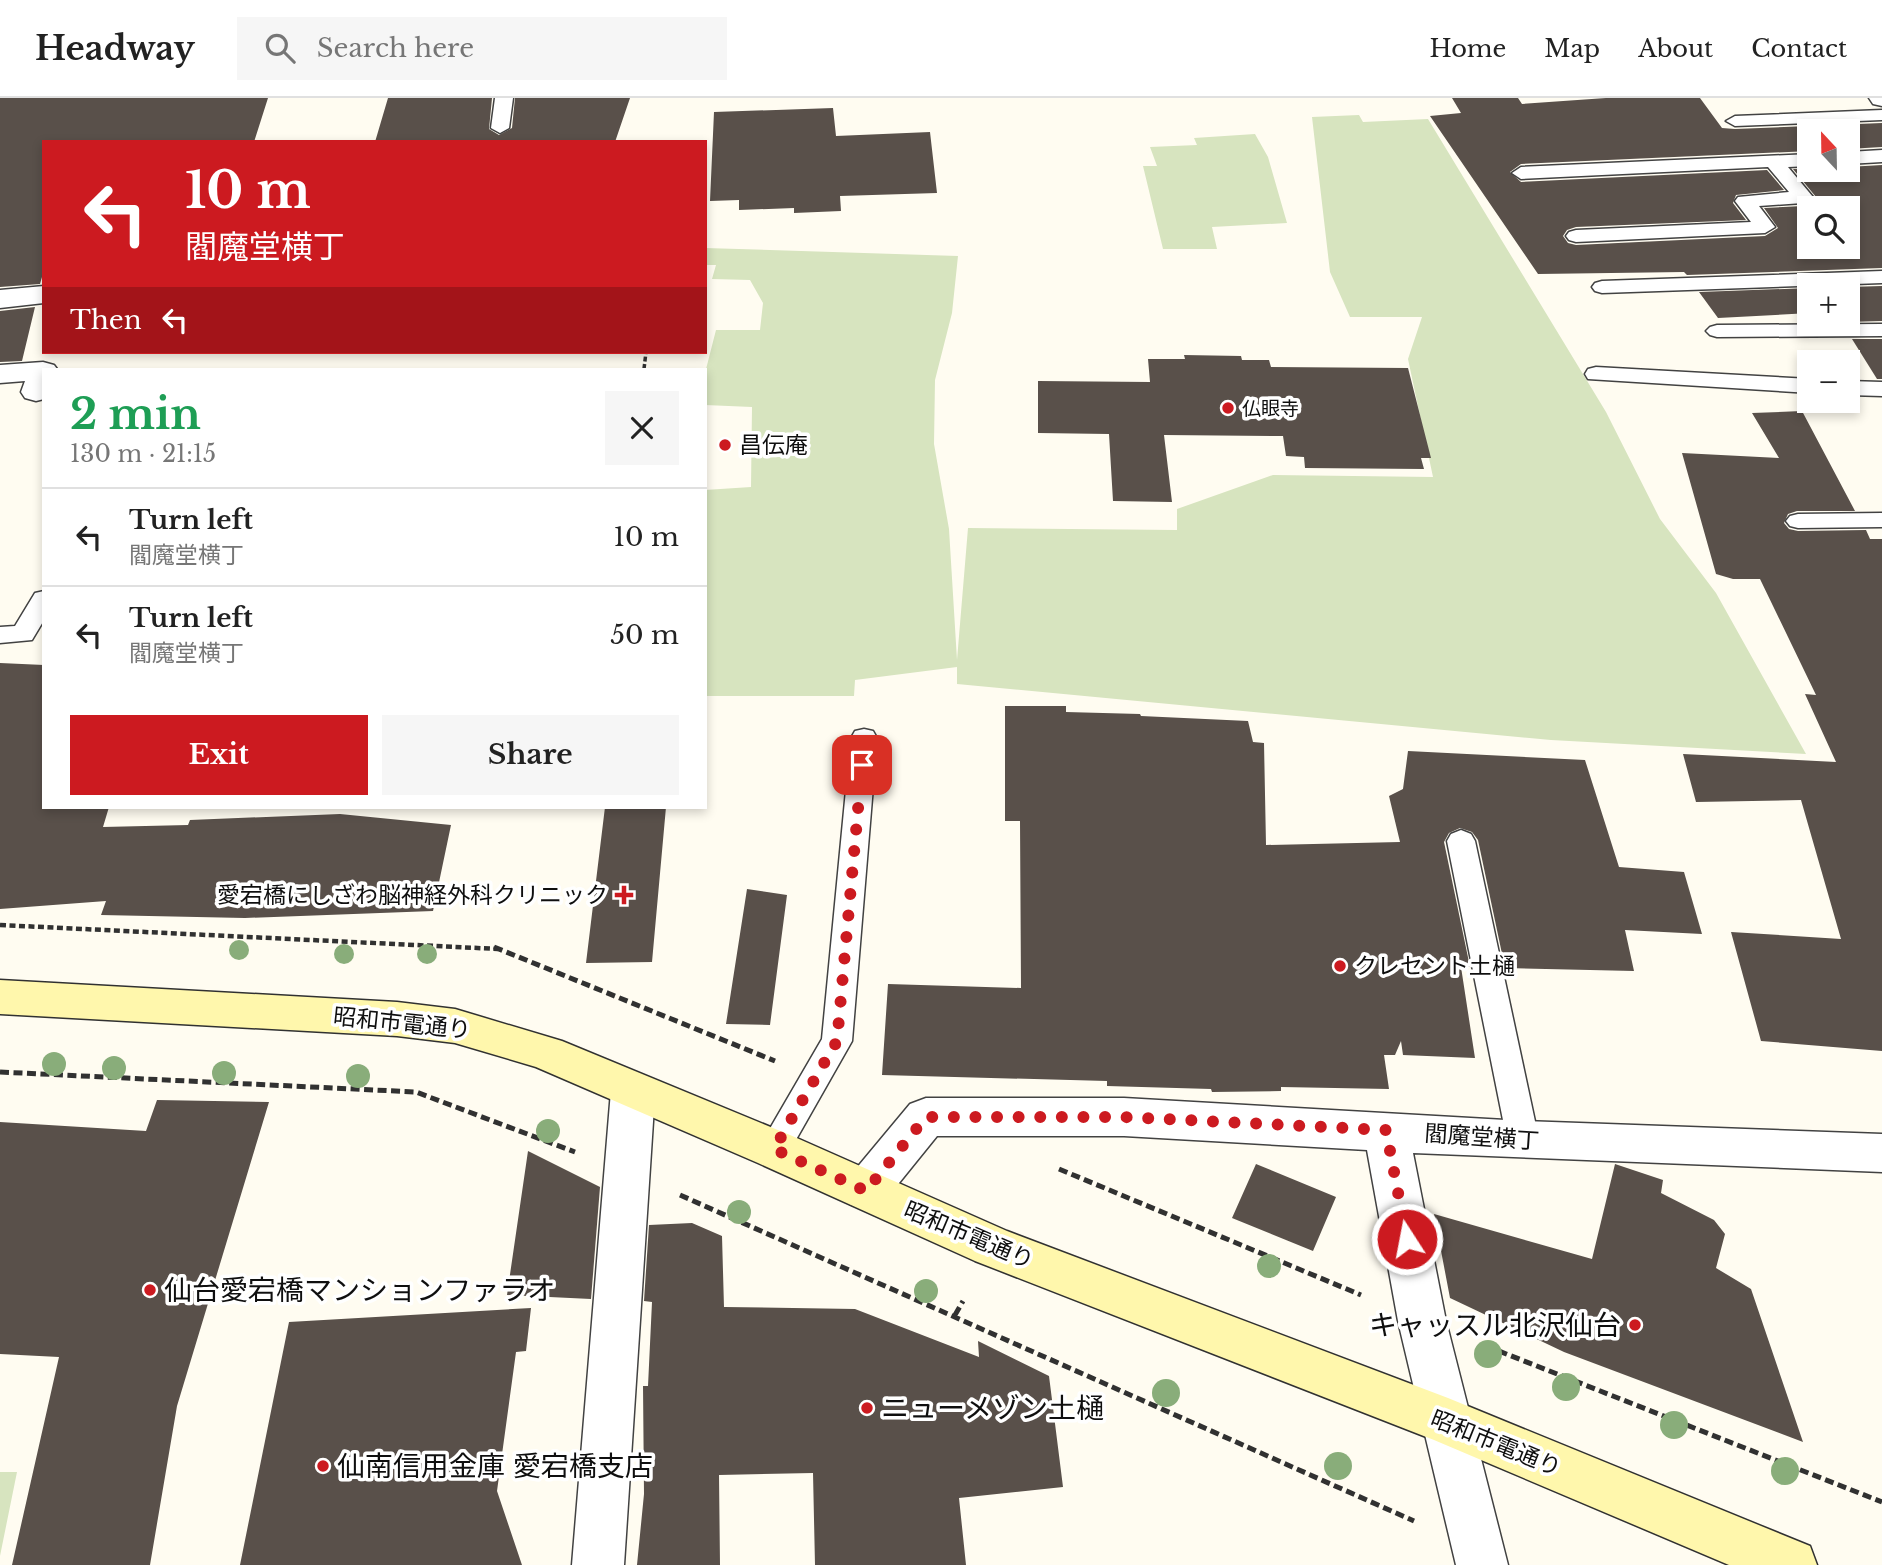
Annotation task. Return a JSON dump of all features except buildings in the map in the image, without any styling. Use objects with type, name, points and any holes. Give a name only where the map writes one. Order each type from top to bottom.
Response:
[{"type":"street","points":[[0,299],[42,294]]},
{"type":"street","points":[[0,374],[42,371]]},
{"type":"street","points":[[36,392],[42,374]]},
{"type":"street","name":"昭和市電通り","points":[[0,997],[314,1014],[456,1026],[547,1052],[991,1246],[1448,1422],[1791,1565]]},
{"type":"street","points":[[598,1565],[633,1091]]},
{"type":"street","name":"閻魔堂横丁","points":[[866,1191],[926,1117],[1124,1117],[1523,1140],[1882,1153]]},
{"type":"street","points":[[1386,1130],[1422,1321],[1480,1557]]},
{"type":"lane","points":[[500,128],[504,98]]},
{"type":"lane","points":[[1735,121],[1882,115]]},
{"type":"lane","points":[[1860,157],[1882,156]]},
{"type":"lane","points":[[1521,173],[1797,160]]},
{"type":"lane","points":[[1576,236],[1765,227],[1745,201],[1803,197],[1773,161]]},
{"type":"lane","points":[[1602,287],[1882,277]]},
{"type":"lane","points":[[1717,331],[1882,330]]},
{"type":"lane","points":[[1596,374],[1797,385]]},
{"type":"lane","points":[[1860,388],[1882,388]]},
{"type":"lane","points":[[1798,521],[1882,520]]},
{"type":"lane","points":[[0,635],[23,634],[42,602]]},
{"type":"lane","points":[[774,1149],[837,1041],[864,738]]},
{"type":"lane","points":[[1461,841],[1523,1140]]},
{"type":"path","points":[[0,925],[493,947],[788,1066]]},
{"type":"path","points":[[0,1072],[416,1092],[625,1171],[955,1315],[1480,1557]]},
{"type":"path","points":[[955,1315],[962,1301]]},
{"type":"green space","points":[[1359,115],[1363,122],[1428,119],[1606,412],[1660,519],[1716,593],[1806,754],[1551,740],[957,684],[957,667],[855,680],[854,696],[707,696],[707,490],[751,487],[752,407],[707,405],[706,368],[716,330],[760,330],[763,303],[750,280],[712,279],[716,265],[707,265],[707,248],[958,256],[952,313],[935,380],[934,444],[949,529],[957,660],[968,528],[1177,530],[1177,509],[1273,475],[1433,477],[1408,359],[1422,317],[1350,317],[1330,272],[1312,117]]},
{"type":"green space","points":[[1255,134],[1268,157],[1287,223],[1212,227],[1217,249],[1163,249],[1143,166],[1157,166],[1150,147],[1197,145],[1194,138]]},
{"type":"green space","points":[[0,1472],[17,1472],[0,1556]]},
{"type":"place","name":"仏眼寺","points":[[1228,408]]},
{"type":"place","name":"昌伝庵","points":[[725,445]]},
{"type":"place","name":"愛宕橋にしざわ脳神経外科クリニック","points":[[624,895]]},
{"type":"place","name":"クレセント土樋","points":[[1340,966]]},
{"type":"place","name":"仙台愛宕橋マンションファラオ","points":[[150,1290]]},
{"type":"place","name":"キャッスル北沢仙台","points":[[1635,1325]]},
{"type":"place","name":"ニューメゾン土樋","points":[[867,1408]]},
{"type":"place","name":"仙南信用金庫 愛宕橋支店","points":[[323,1466]]},
{"type":"route","points":[[862,765],[837,1041],[774,1149],[866,1191],[926,1117],[1124,1117],[1386,1130],[1407,1239]]}]
